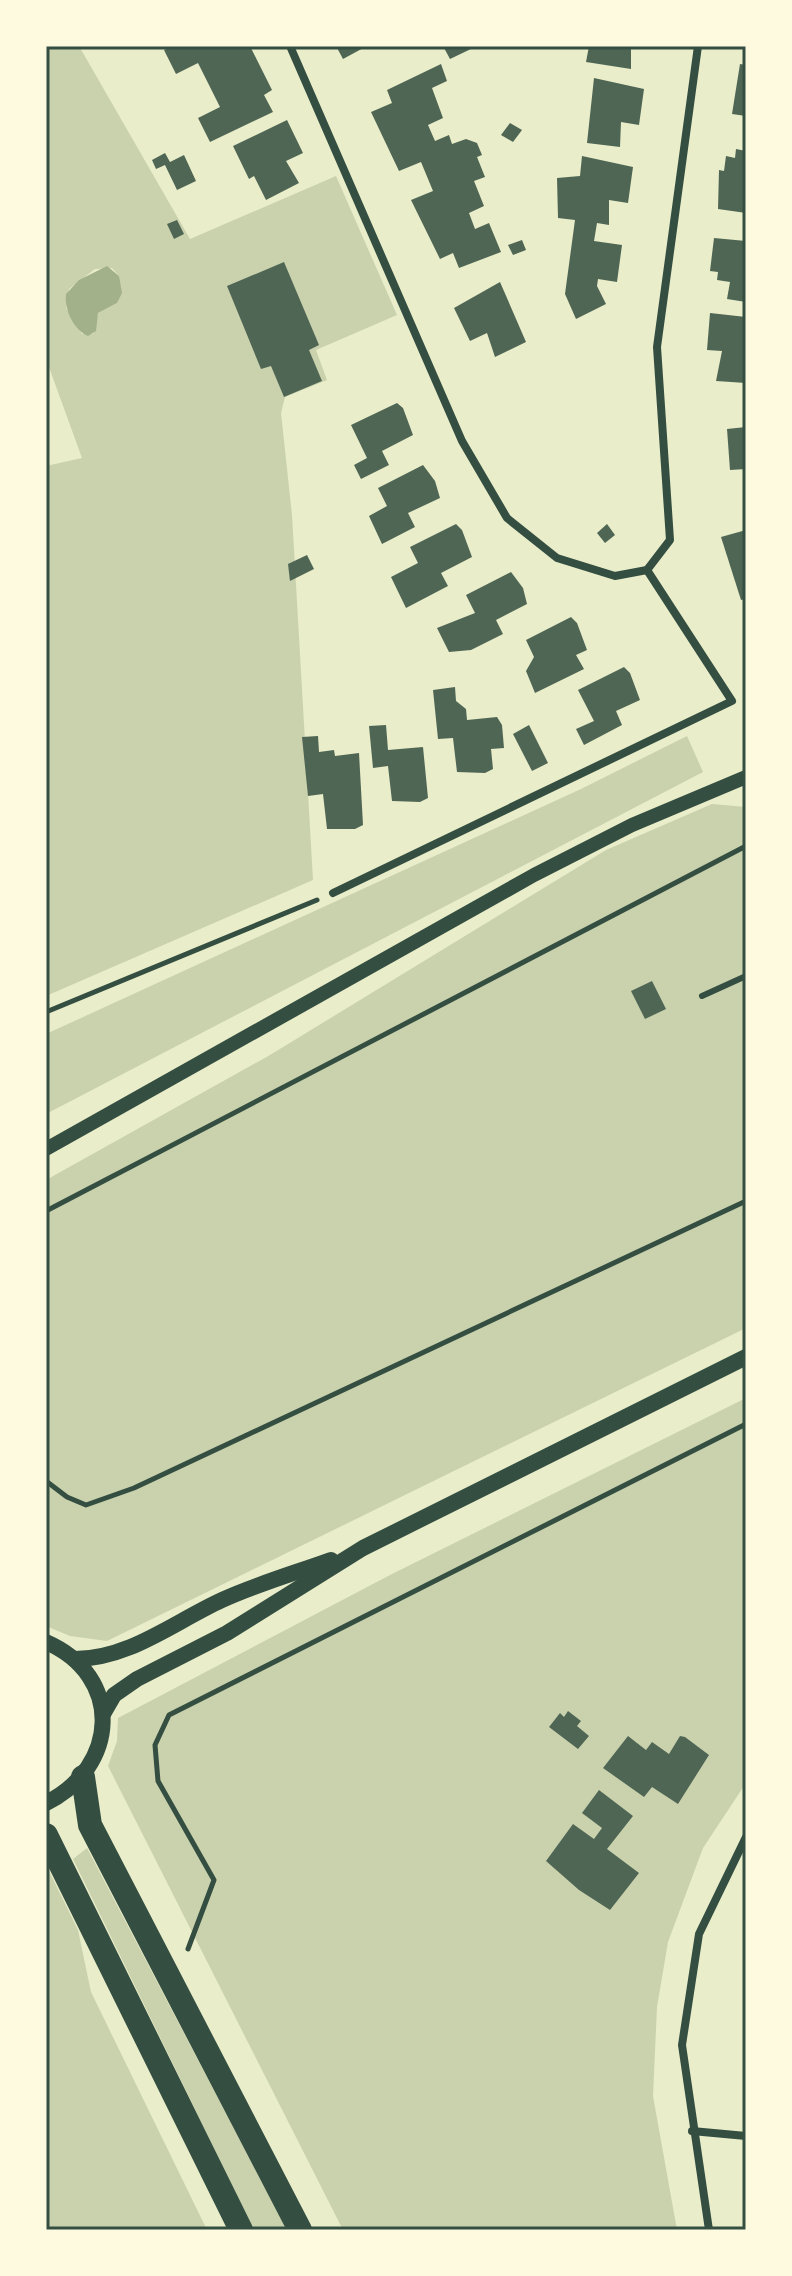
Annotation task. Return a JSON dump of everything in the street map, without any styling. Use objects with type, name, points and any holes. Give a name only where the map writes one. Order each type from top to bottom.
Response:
[{"type":"highway","points":[[83,1777],[90,1825],[300,2230]]},
{"type":"highway","points":[[46,1835],[241,2230]]},
{"type":"main road","points":[[103,1714],[114,1695],[137,1679],[227,1633],[363,1548],[746,1357]]},
{"type":"main road","points":[[75,1659],[95,1659],[126,1649],[223,1600],[363,1548]]},
{"type":"main road","points":[[46,1642],[75,1659],[90,1676],[103,1714],[102,1734],[95,1758],[83,1777],[64,1794],[46,1803]]},
{"type":"street","points":[[290,46],[462,441],[507,518],[557,558],[615,576],[647,570],[670,540],[657,347],[698,46]]},
{"type":"street","points":[[333,893],[732,701],[647,570]]},
{"type":"street","points":[[46,1149],[534,875],[632,825],[746,777]]},
{"type":"street","points":[[709,2230],[692,2131],[682,2045],[699,1934],[746,1837]]},
{"type":"street","points":[[692,2131],[746,2136]]},
{"type":"lane","points":[[702,996],[746,976]]},
{"type":"path","points":[[46,1211],[746,846]]},
{"type":"path","points":[[46,1012],[333,893]]},
{"type":"path","points":[[46,1481],[67,1497],[86,1505],[134,1488],[746,1201]]},
{"type":"path","points":[[186,1953],[214,1880],[158,1781],[155,1745],[169,1715],[746,1424]]},
{"type":"shaded area","points":[[46,46],[79,46],[190,239],[336,176],[397,315],[316,350],[327,380],[285,397],[281,413],[292,515],[313,880],[46,996],[46,466],[82,458],[46,359]],"holes":[[[112,268],[119,276],[117,303],[98,313],[93,334],[82,334],[66,308],[69,289],[95,269]]]},
{"type":"shaded area","points":[[107,266],[119,276],[122,293],[117,303],[98,313],[96,331],[88,336],[71,319],[66,294],[79,280]]},
{"type":"shaded area","points":[[687,736],[703,772],[46,1114],[46,1034],[581,789]]},
{"type":"shaded area","points":[[712,804],[746,807],[746,1328],[107,1641],[70,1636],[46,1626],[46,1180],[270,1055],[606,850]]},
{"type":"shaded area","points":[[746,1398],[746,1783],[703,1848],[668,1942],[657,2007],[653,2096],[677,2230],[343,2230],[108,1766],[117,1741],[118,1718],[390,1575]]},
{"type":"shaded area","points":[[87,1848],[287,2230],[254,2230],[73,1859]]},
{"type":"shaded area","points":[[46,1865],[78,1930],[91,1992],[207,2230],[46,2230]]},
{"type":"building","points":[[172,46],[250,46],[272,90],[264,95],[273,112],[210,142],[198,118],[220,107],[198,63],[176,74],[164,50]]},
{"type":"building","points":[[336,46],[367,46],[343,59]]},
{"type":"building","points":[[443,46],[472,46],[473,48],[450,59]]},
{"type":"building","points":[[589,46],[631,46],[631,69],[586,62]]},
{"type":"building","points":[[441,64],[447,81],[432,88],[443,118],[428,125],[435,141],[449,135],[452,144],[466,139],[477,143],[482,155],[477,157],[485,177],[474,181],[484,206],[469,213],[475,229],[489,223],[501,252],[459,268],[453,253],[440,259],[411,200],[433,191],[421,162],[399,171],[371,112],[392,103],[387,90]]},
{"type":"building","points":[[740,64],[746,65],[746,116],[732,114]]},
{"type":"building","points":[[594,78],[644,89],[639,125],[621,122],[620,147],[587,143]]},
{"type":"building","points":[[287,120],[303,153],[286,161],[299,183],[266,200],[254,176],[249,179],[233,146]]},
{"type":"building","points":[[510,123],[522,130],[513,142],[501,135]]},
{"type":"building","points":[[736,149],[746,151],[746,213],[718,209],[719,170],[724,171],[726,156],[735,158]]},
{"type":"building","points":[[165,153],[170,162],[184,155],[196,181],[177,190],[165,165],[156,169],[152,160]]},
{"type":"building","points":[[582,156],[633,167],[628,203],[609,200],[609,225],[597,223],[594,241],[622,245],[617,282],[598,279],[597,286],[606,304],[576,319],[565,294],[575,220],[558,218],[557,178],[580,176]]},
{"type":"building","points":[[177,220],[184,234],[174,239],[167,224]]},
{"type":"building","points":[[714,238],[746,241],[746,302],[727,299],[730,282],[717,280],[718,272],[710,271]]},
{"type":"building","points":[[522,240],[526,250],[513,255],[508,245]]},
{"type":"building","points":[[284,262],[319,345],[309,350],[322,381],[284,397],[271,366],[261,369],[227,286]]},
{"type":"building","points":[[500,282],[526,342],[495,357],[487,333],[470,341],[454,308]]},
{"type":"building","points":[[710,313],[746,317],[746,383],[716,381],[722,351],[707,350]]},
{"type":"building","points":[[397,403],[403,408],[413,435],[382,451],[389,465],[361,479],[354,465],[367,458],[351,425]]},
{"type":"building","points":[[746,427],[746,469],[730,470],[727,429]]},
{"type":"building","points":[[423,465],[435,481],[440,498],[408,513],[415,527],[382,544],[369,516],[387,506],[378,488]]},
{"type":"building","points":[[456,524],[462,530],[472,557],[441,573],[448,586],[406,608],[391,577],[418,563],[410,547]]},
{"type":"building","points":[[607,524],[615,535],[605,543],[597,533]]},
{"type":"building","points":[[746,530],[746,599],[741,600],[721,537]]},
{"type":"building","points":[[307,555],[314,569],[290,581],[288,564]]},
{"type":"building","points":[[511,572],[523,588],[527,604],[496,620],[503,634],[471,650],[449,652],[437,628],[475,613],[466,595]]},
{"type":"building","points":[[571,617],[577,623],[587,650],[576,655],[584,669],[535,693],[526,671],[534,657],[526,640]]},
{"type":"building","points":[[624,667],[630,673],[640,700],[616,711],[622,725],[584,745],[576,729],[594,721],[578,690]]},
{"type":"building","points":[[455,687],[456,701],[466,709],[467,720],[497,717],[502,725],[504,748],[491,749],[493,769],[485,773],[457,772],[453,738],[438,739],[433,690]]},
{"type":"building","points":[[386,725],[388,750],[423,747],[428,798],[420,802],[392,801],[388,766],[373,768],[369,726]]},
{"type":"building","points":[[529,725],[548,763],[532,771],[513,734]]},
{"type":"building","points":[[318,736],[319,752],[334,750],[335,756],[359,753],[363,825],[355,829],[327,829],[323,794],[308,796],[302,737]]},
{"type":"building","points":[[652,981],[666,1009],[645,1019],[631,991]]},
{"type":"building","points":[[568,1711],[581,1721],[577,1726],[589,1736],[578,1749],[549,1727],[560,1713],[564,1717]]},
{"type":"building","points":[[628,1736],[646,1750],[652,1742],[669,1754],[680,1736],[685,1737],[709,1755],[678,1804],[652,1787],[644,1797],[603,1768]]},
{"type":"building","points":[[599,1790],[633,1816],[607,1849],[639,1873],[610,1910],[579,1890],[546,1861],[573,1824],[594,1839],[602,1828],[582,1813]]}]
